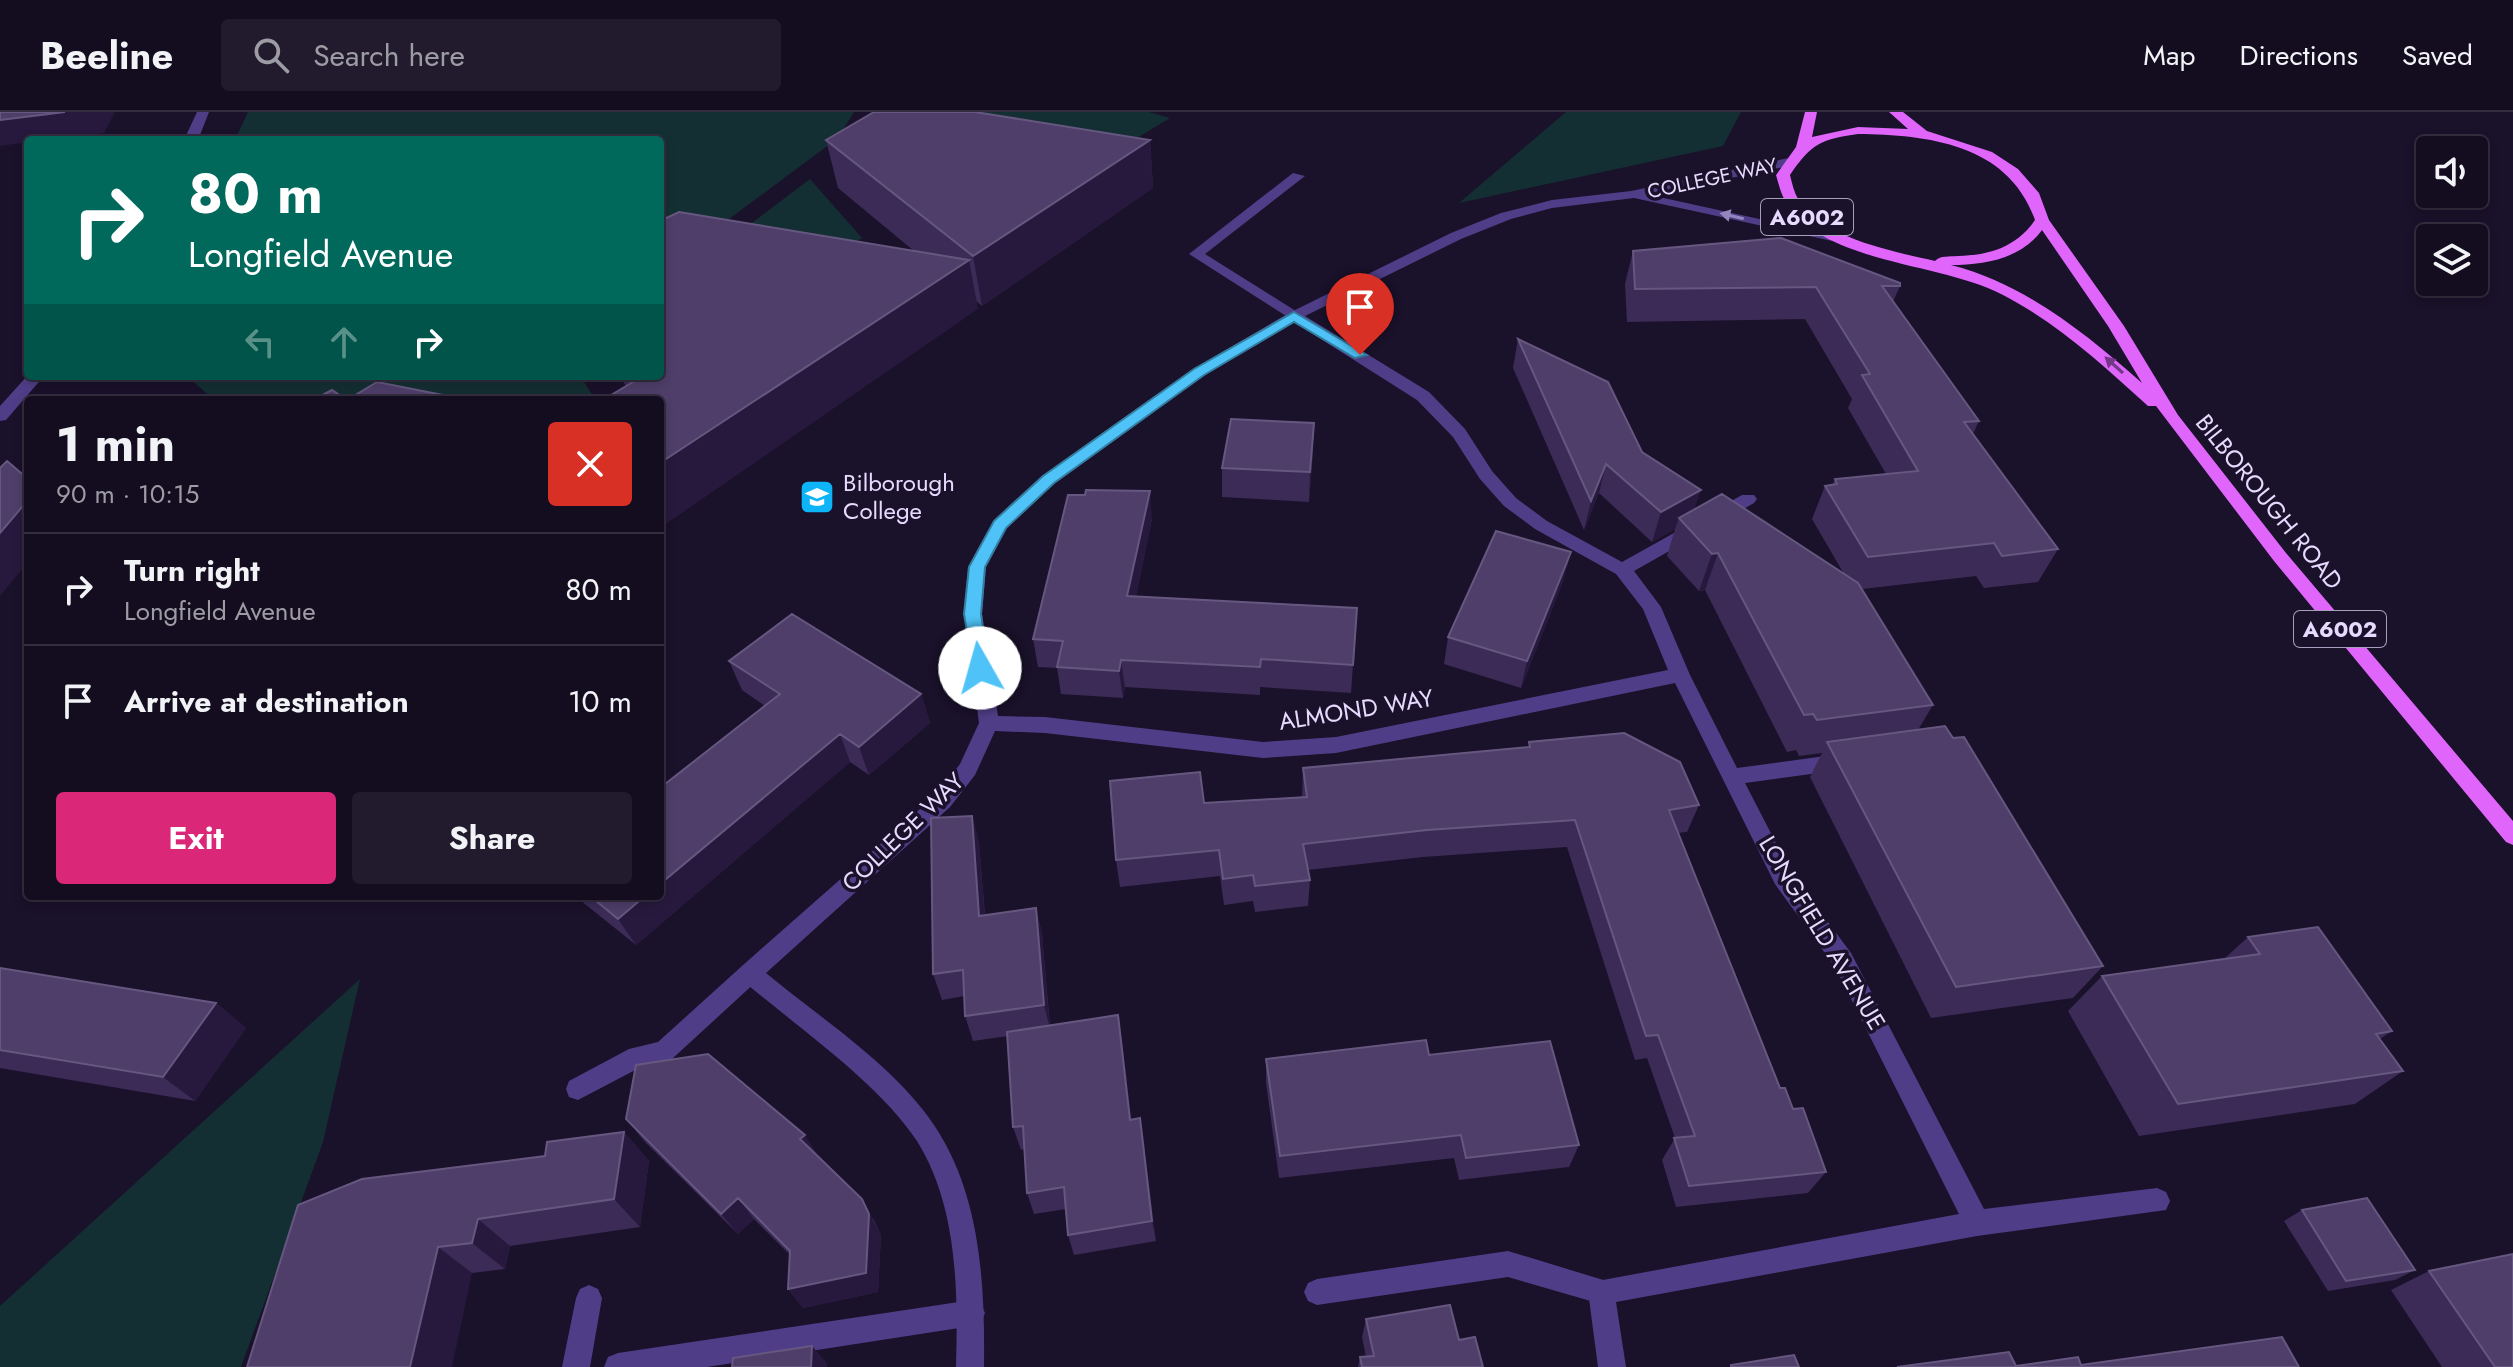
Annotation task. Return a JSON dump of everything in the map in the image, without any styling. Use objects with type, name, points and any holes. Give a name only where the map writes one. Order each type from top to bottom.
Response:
[{"type":"main road","points":[[1793,161],[1803,147],[1811,112]]},
{"type":"main road","name":"BILBOROUGH ROAD","points":[[1895,112],[1922,134]]},
{"type":"main road","name":"BILBOROUGH ROAD","points":[[1803,147],[1829,134],[1847,132],[1884,130],[1922,134],[1996,159],[2023,178],[2039,199],[2042,220],[2116,326],[2171,418],[2280,557],[2513,836]]},
{"type":"main road","name":"BILBOROUGH ROAD","points":[[1793,161],[1783,175],[1791,201],[1812,222],[1863,246],[1926,261],[2003,288],[2045,313],[2102,355],[2171,418]]},
{"type":"main road","name":"BILBOROUGH ROAD","points":[[1926,261],[1969,261],[2006,254],[2031,239],[2042,220]]},
{"type":"street","points":[[193,136],[203,112]]},
{"type":"street","name":"COLLEGE WAY","points":[[578,1089],[637,1057],[664,1051],[943,801],[968,769],[989,723],[973,614],[977,567],[1000,524],[1048,480],[1199,372],[1294,316],[1442,243],[1506,216],[1552,204],[1631,195],[1793,161]]},
{"type":"street","name":"LONGFIELD AVENUE","points":[[1298,176],[1196,254],[1423,396],[1459,433],[1486,475],[1510,502],[1541,525],[1622,570],[1635,582],[1652,607],[1680,675],[1783,878],[1843,960],[1977,1223]]},
{"type":"street","name":"COLLEGE WAY","points":[[1631,195],[1863,246]]},
{"type":"street","points":[[0,416],[32,380]]},
{"type":"street","points":[[1622,570],[1748,499]]},
{"type":"street","name":"ALMOND WAY","points":[[989,723],[1045,725],[1263,750],[1336,745],[1680,675]]},
{"type":"street","points":[[1732,777],[1866,758]]},
{"type":"street","points":[[750,973],[905,1107],[932,1146],[954,1199],[972,1313],[970,1367]]},
{"type":"street","points":[[1317,1292],[1508,1264],[1601,1291],[1977,1223],[2157,1201]]},
{"type":"street","points":[[1601,1291],[1612,1367]]},
{"type":"street","points":[[576,1367],[589,1298]]},
{"type":"street","points":[[618,1367],[972,1313]]},
{"type":"green space","points":[[248,112],[854,112],[838,138],[701,240],[664,260],[664,136],[237,136]]},
{"type":"green space","points":[[880,112],[1149,112],[1170,118],[1106,157]]},
{"type":"green space","points":[[1566,112],[1741,112],[1723,146],[1459,203]]},
{"type":"green space","points":[[810,179],[862,238],[823,260],[724,244]]},
{"type":"green space","points":[[192,380],[583,380],[593,396],[210,396]]},
{"type":"green space","points":[[360,979],[323,1142],[241,1367],[0,1367],[0,1306]]},
{"type":"building","points":[[0,112],[65,112],[0,120]]},
{"type":"building","points":[[874,112],[975,112],[1150,140],[973,256],[826,140]]},
{"type":"building","points":[[679,212],[969,260],[664,460],[664,396],[610,396],[636,380],[664,380],[664,219]]},
{"type":"building","points":[[1781,238],[1900,283],[1900,286],[1882,286],[1979,421],[1964,422],[2058,549],[2002,556],[1994,543],[1868,557],[1825,486],[1837,484],[1835,479],[1918,471],[1862,375],[1870,374],[1816,287],[1635,289],[1633,251]]},
{"type":"building","points":[[1518,339],[1608,382],[1642,452],[1701,490],[1661,512],[1606,464],[1591,501]]},
{"type":"building","points":[[377,382],[448,396],[354,396]]},
{"type":"building","points":[[332,390],[341,396],[321,396]]},
{"type":"building","points":[[1231,419],[1314,423],[1310,472],[1222,468]]},
{"type":"building","points":[[7,461],[24,476],[24,505],[0,533],[0,468]]},
{"type":"building","points":[[1086,490],[1150,491],[1127,596],[1357,608],[1353,665],[1261,659],[1260,667],[1121,660],[1119,671],[1057,667],[1063,641],[1033,639],[1068,495],[1085,495]]},
{"type":"building","points":[[1722,494],[1858,583],[1933,705],[1817,720],[1813,714],[1804,715],[1718,553],[1712,554],[1679,518]]},
{"type":"building","points":[[1496,531],[1571,552],[1527,661],[1448,637]]},
{"type":"building","points":[[792,614],[921,694],[859,747],[840,734],[664,881],[664,785],[780,694],[729,661]]},
{"type":"building","points":[[1945,726],[1953,738],[1964,737],[2103,966],[1956,987],[1827,742]]},
{"type":"building","points":[[1624,733],[1680,762],[1699,805],[1669,810],[1780,1088],[1785,1088],[1793,1109],[1803,1108],[1826,1172],[1689,1186],[1674,1138],[1695,1136],[1658,1035],[1646,1036],[1575,820],[1427,830],[1303,844],[1310,880],[1255,886],[1253,875],[1223,879],[1219,850],[1116,860],[1110,781],[1200,772],[1204,803],[1307,797],[1303,768],[1530,747],[1529,742]]},
{"type":"building","points":[[972,816],[979,916],[1036,908],[1044,1005],[965,1016],[963,970],[933,974],[931,818]]},
{"type":"building","points":[[595,900],[640,900],[618,919]]},
{"type":"building","points":[[2318,927],[2392,1031],[2376,1034],[2403,1071],[2178,1104],[2102,976],[2260,954],[2248,937]]},
{"type":"building","points":[[0,968],[216,1003],[163,1077],[0,1050]]},
{"type":"building","points":[[1118,1015],[1130,1120],[1140,1118],[1152,1221],[1068,1235],[1064,1187],[1027,1193],[1023,1126],[1013,1127],[1007,1032]]},
{"type":"building","points":[[1426,1040],[1429,1055],[1550,1041],[1579,1145],[1466,1158],[1461,1135],[1280,1156],[1266,1059]]},
{"type":"building","points":[[708,1054],[805,1135],[800,1139],[862,1199],[869,1214],[866,1273],[788,1289],[790,1251],[738,1198],[721,1214],[626,1119],[636,1065]]},
{"type":"building","points":[[624,1132],[614,1199],[478,1219],[472,1243],[438,1247],[410,1367],[247,1367],[298,1205],[362,1179],[545,1156],[547,1142]]},
{"type":"building","points":[[2367,1198],[2415,1270],[2346,1281],[2302,1210]]},
{"type":"building","points":[[2513,1254],[2513,1367],[2495,1367],[2429,1271]]},
{"type":"building","points":[[1450,1305],[1459,1340],[1475,1337],[1483,1367],[1362,1367],[1360,1357],[1374,1356],[1366,1319]]},
{"type":"building","points":[[2282,1337],[2299,1367],[1897,1367],[2009,1352],[2016,1366],[2078,1357],[2081,1365]]},
{"type":"building","points":[[812,1346],[811,1367],[732,1367],[733,1358]]},
{"type":"building","points":[[1794,1355],[1799,1367],[1731,1367],[1731,1365]]},
{"type":"place","name":"Bilborough College","points":[[817,497]]},
{"type":"route","points":[[980,668],[973,614],[977,567],[1000,524],[1048,480],[1199,372],[1294,316],[1360,355]]}]
